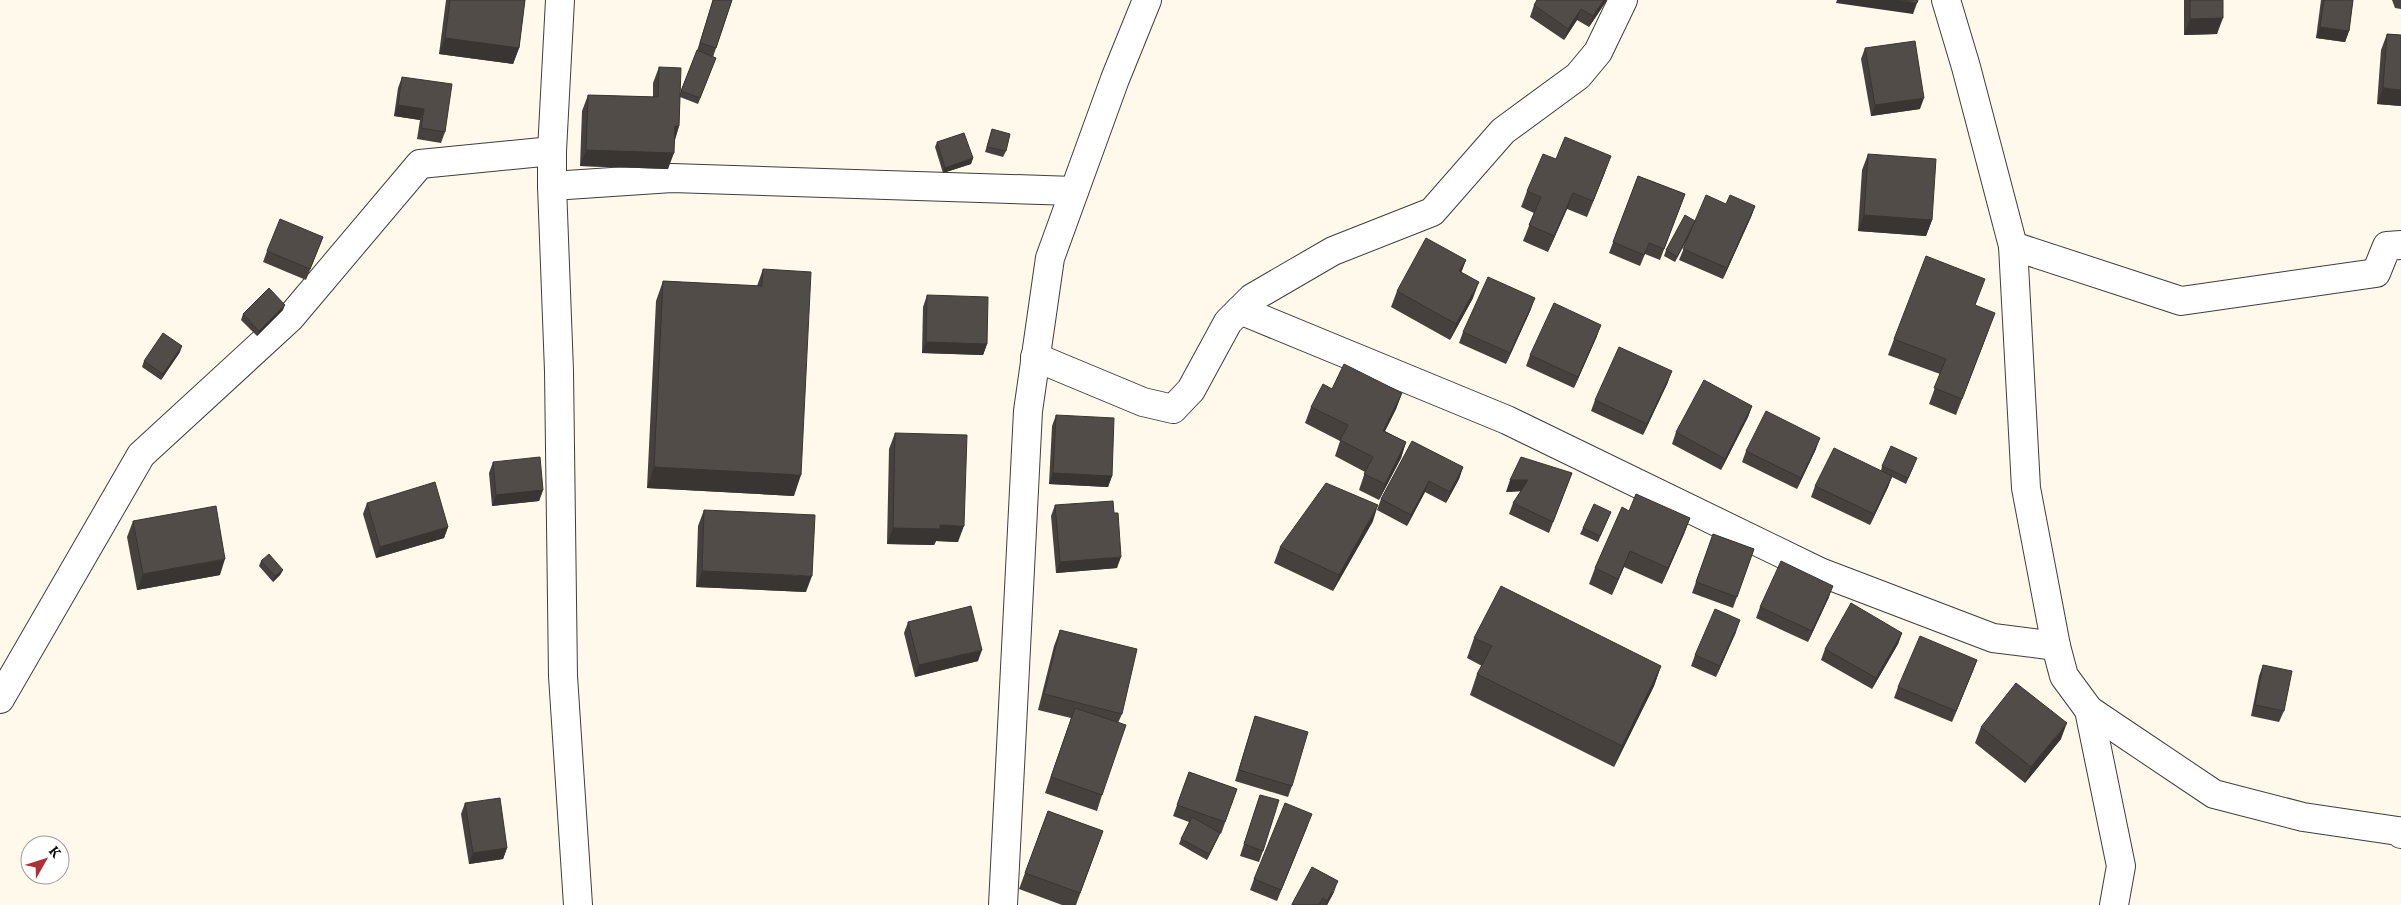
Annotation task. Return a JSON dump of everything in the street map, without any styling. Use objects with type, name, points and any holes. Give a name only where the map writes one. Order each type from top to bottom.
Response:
[{"type":"street","points":[[560,0],[552,151],[552,186],[559,371],[563,676],[578,905]]},
{"type":"street","points":[[1003,905],[1028,411],[1050,258],[1115,79],[1148,0]]},
{"type":"street","points":[[1035,357],[1143,402],[1173,409],[1191,390],[1228,322],[1252,298],[1333,251],[1432,212],[1503,131],[1578,76],[1598,52],[1623,0]]},
{"type":"street","points":[[1946,0],[1966,67],[2013,246],[2026,488],[2056,646],[2064,676],[2089,710],[2214,794],[2303,817],[2398,831],[2401,834]]},
{"type":"street","points":[[0,699],[141,455],[290,318],[420,164],[552,151]]},
{"type":"street","points":[[552,186],[672,178],[1074,191]]},
{"type":"street","points":[[2013,246],[2181,301],[2376,273],[2388,246],[2401,245]]},
{"type":"street","points":[[1240,310],[1507,420],[1820,572],[1993,638],[2056,646]]},
{"type":"street","points":[[2089,710],[2122,866],[2114,905]]},
{"type":"building","points":[[450,0],[525,0],[519,48],[445,38]]},
{"type":"building","points":[[713,0],[732,0],[716,48],[700,43]]},
{"type":"building","points":[[1537,0],[1604,0],[1593,16],[1581,9],[1568,29],[1534,5]]},
{"type":"building","points":[[1898,0],[1918,0],[1917,3]]},
{"type":"building","points":[[2190,0],[2223,0],[2223,18],[2190,19]]},
{"type":"building","points":[[2324,0],[2353,0],[2349,31],[2320,27]]},
{"type":"building","points":[[2387,34],[2401,35],[2401,90],[2383,88]]},
{"type":"building","points":[[1915,41],[1924,98],[1875,105],[1865,48]]},
{"type":"building","points":[[697,50],[716,58],[700,98],[681,91]]},
{"type":"building","points":[[659,67],[681,68],[679,126],[675,126],[674,153],[586,150],[588,95],[658,97]]},
{"type":"building","points":[[402,77],[452,84],[445,132],[421,128],[424,109],[398,105]]},
{"type":"building","points":[[992,129],[1010,134],[1006,151],[987,147]]},
{"type":"building","points":[[964,133],[973,158],[945,168],[937,142]]},
{"type":"building","points":[[1565,137],[1611,156],[1593,201],[1573,193],[1554,236],[1529,225],[1541,197],[1527,191],[1543,154],[1556,159]]},
{"type":"building","points":[[1868,154],[1936,159],[1932,220],[1864,215]]},
{"type":"building","points":[[1638,176],[1685,194],[1664,249],[1649,243],[1644,255],[1613,242]]},
{"type":"building","points":[[1706,195],[1726,204],[1730,195],[1755,206],[1727,268],[1683,249]]},
{"type":"building","points":[[1685,215],[1695,221],[1677,257],[1666,250]]},
{"type":"building","points":[[280,219],[323,237],[310,269],[267,251]]},
{"type":"building","points":[[1426,238],[1466,260],[1459,271],[1479,282],[1456,324],[1397,291]]},
{"type":"building","points":[[1926,256],[1985,279],[1975,305],[1995,313],[1962,399],[1934,388],[1946,359],[1894,339]]},
{"type":"building","points":[[763,269],[811,272],[801,475],[654,467],[663,281],[762,286]]},
{"type":"building","points":[[1488,277],[1535,298],[1510,353],[1463,332]]},
{"type":"building","points":[[269,288],[285,305],[259,331],[243,314]]},
{"type":"building","points":[[927,295],[988,297],[987,344],[926,342]]},
{"type":"building","points":[[1554,303],[1601,325],[1578,377],[1530,355]]},
{"type":"building","points":[[163,333],[182,346],[163,374],[144,361]]},
{"type":"building","points":[[1619,347],[1672,371],[1647,424],[1595,400]]},
{"type":"building","points":[[1344,364],[1402,393],[1383,431],[1406,442],[1385,484],[1364,474],[1373,457],[1340,440],[1348,425],[1311,407],[1323,384],[1332,389]]},
{"type":"building","points":[[1704,380],[1752,406],[1725,459],[1676,432]]},
{"type":"building","points":[[1766,411],[1820,438],[1801,478],[1746,451]]},
{"type":"building","points":[[1056,415],[1114,418],[1112,476],[1053,473]]},
{"type":"building","points":[[895,433],[967,435],[964,526],[940,525],[940,529],[893,528]]},
{"type":"building","points":[[1412,441],[1463,467],[1450,492],[1429,481],[1411,515],[1381,499]]},
{"type":"building","points":[[1891,446],[1917,458],[1908,478],[1882,466]]},
{"type":"building","points":[[1834,448],[1892,476],[1874,514],[1815,486]]},
{"type":"building","points":[[540,457],[543,490],[496,495],[493,462]]},
{"type":"building","points":[[1521,457],[1572,473],[1553,522],[1513,503],[1528,480],[1510,480]]},
{"type":"building","points":[[435,482],[448,527],[380,547],[367,503]]},
{"type":"building","points":[[1326,483],[1378,505],[1339,575],[1280,547]]},
{"type":"building","points":[[1636,494],[1690,518],[1668,568],[1630,551],[1618,579],[1595,568],[1622,507],[1629,511]]},
{"type":"building","points":[[1113,501],[1114,513],[1118,513],[1121,557],[1060,562],[1055,505]]},
{"type":"building","points":[[1594,504],[1611,512],[1600,536],[1583,528]]},
{"type":"building","points":[[216,506],[225,559],[143,574],[133,521]]},
{"type":"building","points":[[704,510],[815,515],[812,576],[702,571]]},
{"type":"building","points":[[1713,534],[1754,549],[1737,597],[1696,582]]},
{"type":"building","points":[[269,554],[283,570],[275,576],[261,561]]},
{"type":"building","points":[[1781,561],[1833,586],[1812,631],[1760,607]]},
{"type":"building","points":[[1501,586],[1661,666],[1622,746],[1477,674],[1492,646],[1474,638]]},
{"type":"building","points":[[1851,603],[1902,633],[1876,678],[1825,649]]},
{"type":"building","points":[[971,606],[982,650],[919,665],[908,622]]},
{"type":"building","points":[[1715,609],[1740,620],[1720,666],[1695,655]]},
{"type":"building","points":[[1060,630],[1137,649],[1122,714],[1044,694]]},
{"type":"building","points":[[1920,636],[1977,660],[1956,711],[1898,687]]},
{"type":"building","points":[[2263,665],[2292,671],[2284,711],[2255,705]]},
{"type":"building","points":[[2016,683],[2067,723],[2031,767],[1981,727]]},
{"type":"building","points":[[1075,708],[1126,725],[1102,795],[1051,777]]},
{"type":"building","points":[[1255,716],[1308,732],[1292,786],[1239,770]]},
{"type":"building","points":[[1189,772],[1237,789],[1225,822],[1177,805]]},
{"type":"building","points":[[1260,795],[1279,800],[1263,851],[1244,844]]},
{"type":"building","points":[[500,798],[507,848],[473,853],[465,803]]},
{"type":"building","points":[[1285,803],[1312,814],[1281,890],[1254,879]]},
{"type":"building","points":[[1048,811],[1103,831],[1080,893],[1025,873]]},
{"type":"building","points":[[1192,817],[1220,833],[1209,854],[1181,839]]},
{"type":"building","points":[[1312,867],[1338,881],[1327,901],[1323,898],[1319,905],[1292,904]]}]
